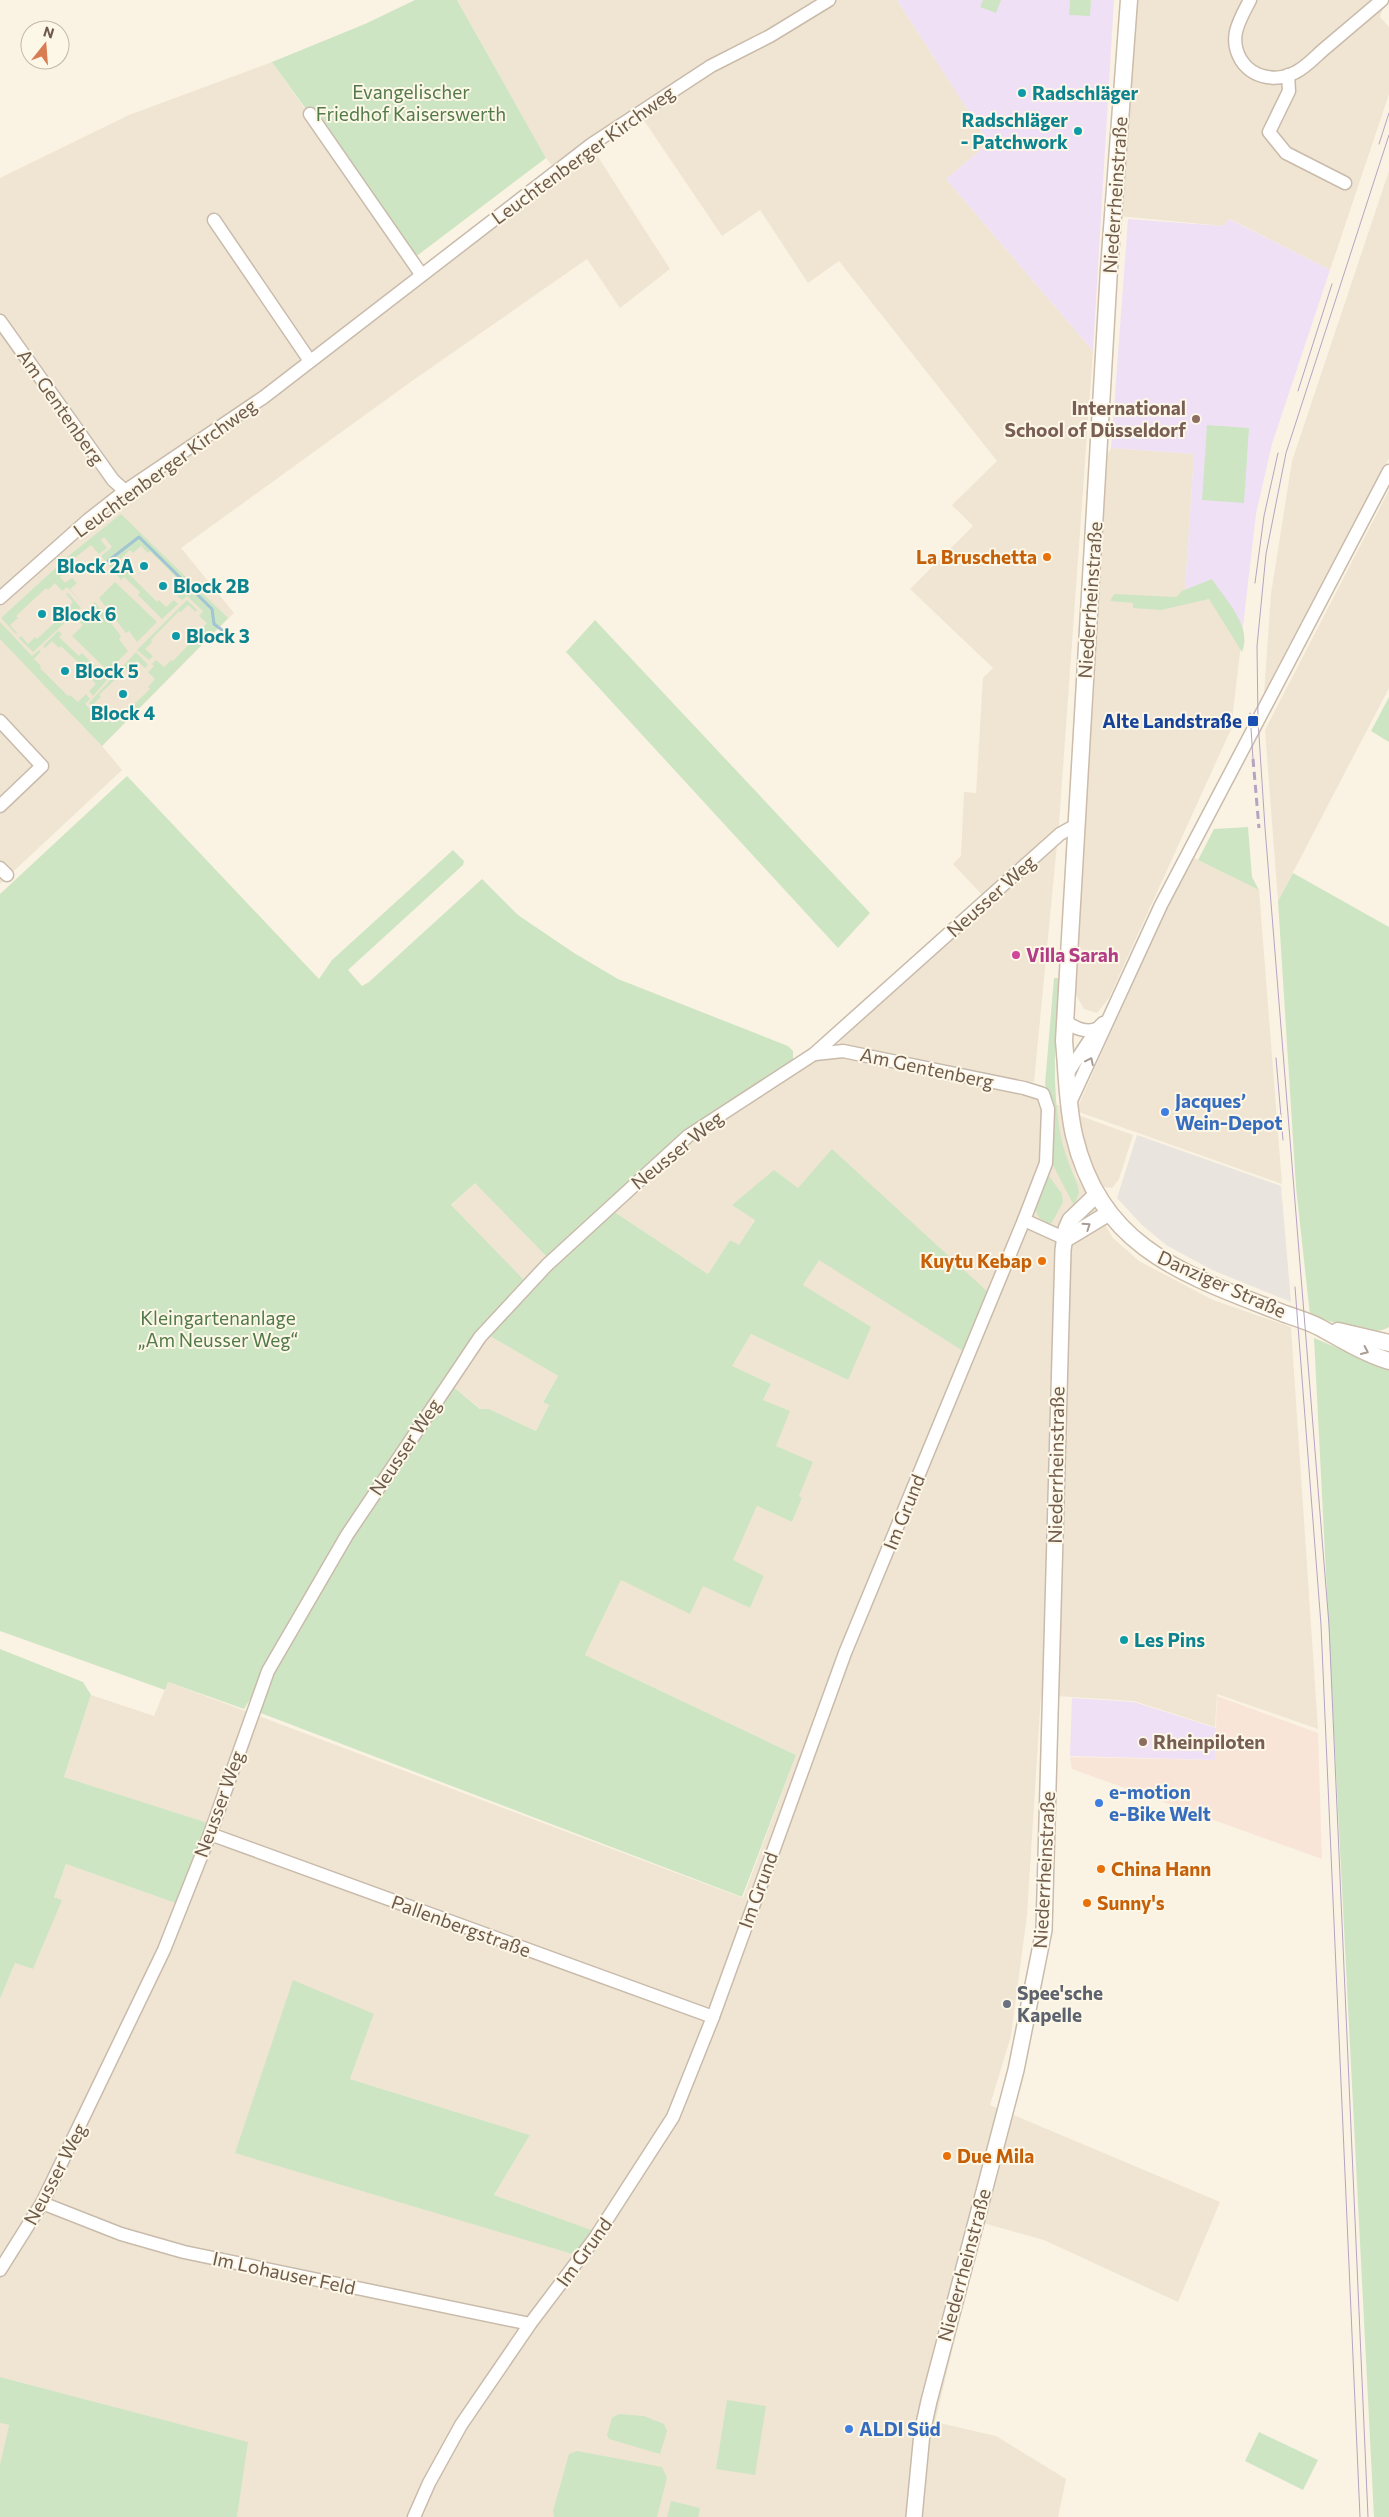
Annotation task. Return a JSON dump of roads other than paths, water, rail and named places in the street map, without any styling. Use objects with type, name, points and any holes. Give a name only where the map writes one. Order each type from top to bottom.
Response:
[{"type":"main road","name":"Niederrheinstraße","points":[[1109,1213],[1096,1195],[1088,1179],[1078,1151],[1069,1105],[1064,1041],[1109,268],[1129,0]]},
{"type":"main road","name":"Danziger Straße","points":[[1109,1213],[1133,1239],[1158,1257],[1224,1290],[1319,1327],[1371,1354],[1389,1361]]},
{"type":"main road","name":"Danziger Straße","points":[[1319,1327],[1389,1343]]},
{"type":"main road","points":[[1367,1337],[1389,1334]]},
{"type":"street","name":"Leuchtenberger Kirchweg","points":[[0,598],[88,520],[125,491],[264,397],[421,274],[634,114],[711,66],[770,36],[828,0]]},
{"type":"street","points":[[1250,0],[1236,26],[1233,41],[1237,53],[1244,64],[1255,73],[1277,78],[1297,72],[1382,0]]},
{"type":"street","points":[[1288,75],[1289,91],[1269,132],[1286,153],[1345,183]]},
{"type":"street","points":[[310,114],[421,274]]},
{"type":"street","points":[[214,220],[310,361]]},
{"type":"street","name":"Am Gentenberg","points":[[0,321],[113,480],[125,491]]},
{"type":"street","points":[[1069,1105],[1170,888],[1389,471]]},
{"type":"street","points":[[0,721],[42,766],[0,806]]},
{"type":"street","name":"Neusser Weg","points":[[0,2270],[42,2203],[164,1950],[210,1834],[268,1670],[347,1534],[480,1337],[547,1265],[688,1136],[814,1054],[1060,834],[1076,825]]},
{"type":"street","points":[[1067,1074],[1097,1029],[1111,1016]]},
{"type":"street","points":[[1065,1021],[1090,1032],[1097,1029]]},
{"type":"street","name":"Am Gentenberg","points":[[814,1054],[843,1051],[1039,1092],[1045,1097],[1048,1109],[1046,1164],[1024,1220]]},
{"type":"street","name":"Niederrheinstraße","points":[[914,2517],[922,2433],[929,2401],[1016,2070],[1044,1930],[1059,1338],[1063,1311],[1063,1250],[1066,1229],[1070,1220],[1096,1195]]},
{"type":"street","points":[[1024,1220],[1066,1239],[1109,1213]]},
{"type":"street","name":"Im Grund","points":[[414,2517],[429,2483],[461,2425],[530,2324],[595,2238],[673,2117],[713,2017],[845,1653],[1024,1220]]},
{"type":"street","name":"Pallenbergstraße","points":[[210,1834],[713,2017]]},
{"type":"street","name":"Im Lohauser Feld","points":[[42,2203],[121,2234],[184,2252],[530,2324]]},
{"type":"waterway","points":[[108,561],[139,537],[212,609],[214,624],[222,630]]},
{"type":"tram line","points":[[1379,144],[1389,113]]},
{"type":"tram line","points":[[1368,2517],[1329,1625],[1265,828],[1258,720],[1257,646],[1266,554],[1286,453],[1389,135]]},
{"type":"tram line","points":[[1298,391],[1332,284]]},
{"type":"tram line","points":[[1255,583],[1264,516],[1278,453]]},
{"type":"tram line","points":[[1250,713],[1253,759]]},
{"type":"tram line","points":[[1276,1058],[1283,1140]]},
{"type":"tram line","points":[[1295,1287],[1321,1625],[1360,2517]]},
{"type":"railway","points":[[1253,759],[1259,828]]},
{"type":"place","name":"Radschläger","points":[[1022,93]]},
{"type":"place","name":"Radschläger - Patchwork","points":[[1078,131]]},
{"type":"place","name":"International School of Düsseldorf","points":[[1196,419]]},
{"type":"place","name":"La Bruschetta","points":[[1047,557]]},
{"type":"place","name":"Block 2A","points":[[144,566]]},
{"type":"place","name":"Block 2B","points":[[163,586]]},
{"type":"place","name":"Block 6","points":[[42,614]]},
{"type":"place","name":"Block 3","points":[[176,636]]},
{"type":"place","name":"Block 5","points":[[65,671]]},
{"type":"place","name":"Block 4","points":[[123,694]]},
{"type":"place","name":"Alte Landstraße","points":[[1253,721]]},
{"type":"place","name":"Villa Sarah","points":[[1016,955]]},
{"type":"place","name":"Jacques’ Wein-Depot","points":[[1165,1112]]},
{"type":"place","name":"Kuytu Kebap","points":[[1042,1261]]},
{"type":"place","name":"Les Pins","points":[[1124,1640]]},
{"type":"place","name":"Rheinpiloten","points":[[1143,1742]]},
{"type":"place","name":"e-motion e-Bike Welt","points":[[1099,1803]]},
{"type":"place","name":"China Hann","points":[[1101,1869]]},
{"type":"place","name":"Sunny's","points":[[1087,1903]]},
{"type":"place","name":"Spee'sche Kapelle","points":[[1007,2004]]},
{"type":"place","name":"Due Mila","points":[[947,2156]]},
{"type":"place","name":"ALDI Süd","points":[[849,2429]]},
{"type":"park label","name":"Evangelischer Friedhof Kaiserswerth","points":[[411,103]]},
{"type":"park label","name":"Kleingartenanlage „Am Neusser Weg“","points":[[218,1329]]}]
